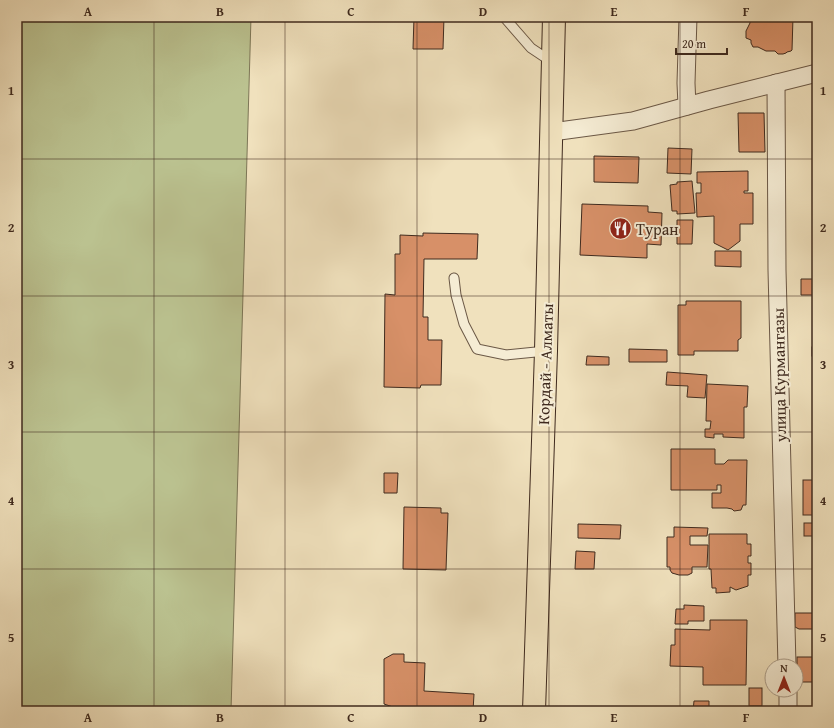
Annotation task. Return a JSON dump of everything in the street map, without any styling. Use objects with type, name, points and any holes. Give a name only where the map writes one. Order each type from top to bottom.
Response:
[{"type":"highway","name":"Кордай - Алматы","points":[[534,711],[546,351],[554,17]]},
{"type":"street","points":[[687,106],[686,83],[688,17]]},
{"type":"street","points":[[552,132],[633,121],[817,73]]},
{"type":"street","name":"улица Курмангазы","points":[[776,83],[777,278],[787,658]]},
{"type":"street","points":[[788,698],[788,711]]},
{"type":"lane","points":[[504,17],[531,48],[553,62]]},
{"type":"lane","points":[[454,278],[456,295],[464,324],[477,349],[506,355],[546,351]]},
{"type":"green space","points":[[17,17],[251,17],[231,711],[17,711]]},
{"type":"building","points":[[414,17],[444,17],[443,49],[413,49]]},
{"type":"building","points":[[695,17],[718,17],[718,20],[696,21]]},
{"type":"building","points":[[750,17],[793,17],[792,50],[783,54],[778,54],[775,51],[766,51],[758,47],[753,47],[751,40],[746,38],[746,31],[750,23]]},
{"type":"building","points":[[738,113],[764,113],[765,152],[739,152]]},
{"type":"building","points":[[668,148],[692,149],[691,174],[667,173]]},
{"type":"building","points":[[594,156],[639,157],[638,183],[594,182]]},
{"type":"building","points":[[748,171],[748,191],[744,191],[744,193],[753,193],[753,224],[740,224],[740,241],[728,250],[714,243],[714,216],[697,217],[696,193],[701,193],[701,183],[697,183],[697,172]]},
{"type":"building","points":[[692,181],[695,213],[677,214],[677,211],[672,211],[670,185],[677,184],[677,182]]},
{"type":"building","points":[[814,202],[817,202],[817,256],[814,256]]},
{"type":"building","name":"Туран","points":[[582,204],[648,206],[648,212],[662,213],[661,245],[647,244],[647,258],[580,255]]},
{"type":"building","points":[[677,220],[693,220],[692,244],[677,244]]},
{"type":"building","points":[[423,233],[478,234],[477,259],[424,259],[423,317],[428,317],[428,340],[442,340],[441,385],[421,385],[420,388],[384,387],[385,294],[395,295],[395,254],[400,254],[400,235],[423,236]]},
{"type":"building","points":[[715,251],[741,251],[741,267],[715,266]]},
{"type":"building","points":[[801,279],[816,279],[817,295],[801,295]]},
{"type":"building","points":[[686,301],[741,301],[741,338],[738,340],[738,351],[694,351],[694,355],[678,355],[678,305],[686,305]]},
{"type":"building","points":[[812,347],[817,347],[817,356],[812,356]]},
{"type":"building","points":[[629,349],[667,350],[667,362],[629,362]]},
{"type":"building","points":[[587,356],[609,357],[609,365],[586,365]]},
{"type":"building","points":[[667,372],[707,375],[705,398],[687,397],[688,386],[666,385]]},
{"type":"building","points":[[707,384],[748,386],[747,407],[744,407],[744,438],[723,437],[723,434],[714,434],[714,438],[705,437],[705,429],[710,429],[711,421],[706,421]]},
{"type":"building","points":[[671,449],[715,449],[715,464],[724,464],[728,460],[747,460],[746,505],[743,505],[741,510],[734,511],[727,508],[712,508],[712,493],[721,493],[721,485],[717,485],[717,490],[671,490]]},
{"type":"building","points":[[384,473],[398,473],[397,493],[384,493]]},
{"type":"building","points":[[803,480],[817,480],[817,515],[803,515]]},
{"type":"building","points":[[404,507],[441,508],[441,513],[448,513],[446,570],[403,569]]},
{"type":"building","points":[[804,523],[817,523],[817,536],[804,536]]},
{"type":"building","points":[[578,524],[621,525],[620,539],[578,538]]},
{"type":"building","points":[[674,527],[708,528],[707,536],[690,536],[690,545],[708,545],[707,567],[692,567],[692,573],[688,575],[679,575],[672,573],[670,567],[667,567],[667,537],[674,537]]},
{"type":"building","points":[[709,534],[747,534],[747,544],[751,544],[751,556],[748,556],[748,563],[751,563],[751,575],[748,575],[748,586],[736,590],[730,587],[730,592],[716,593],[716,588],[712,588],[711,569],[709,569]]},
{"type":"building","points":[[576,551],[595,552],[594,569],[575,569]]},
{"type":"building","points":[[684,605],[704,606],[704,621],[688,621],[688,624],[675,624],[676,609],[684,609]]},
{"type":"building","points":[[795,613],[817,613],[817,629],[799,629],[795,627]]},
{"type":"building","points":[[710,620],[747,620],[746,685],[703,685],[703,667],[670,666],[671,645],[675,645],[675,629],[710,630]]},
{"type":"building","points":[[393,654],[404,654],[404,662],[425,663],[424,691],[474,694],[473,711],[399,709],[384,704],[384,659]]},
{"type":"building","points":[[817,657],[817,682],[804,682],[804,658],[797,658]]},
{"type":"building","points":[[749,688],[762,688],[762,706],[749,706]]},
{"type":"building","points":[[694,701],[709,701],[709,711],[693,711]]},
{"type":"building","points":[[711,709],[750,710],[750,711],[711,711]]},
{"type":"place","name":"Туран","points":[[621,229]]}]
